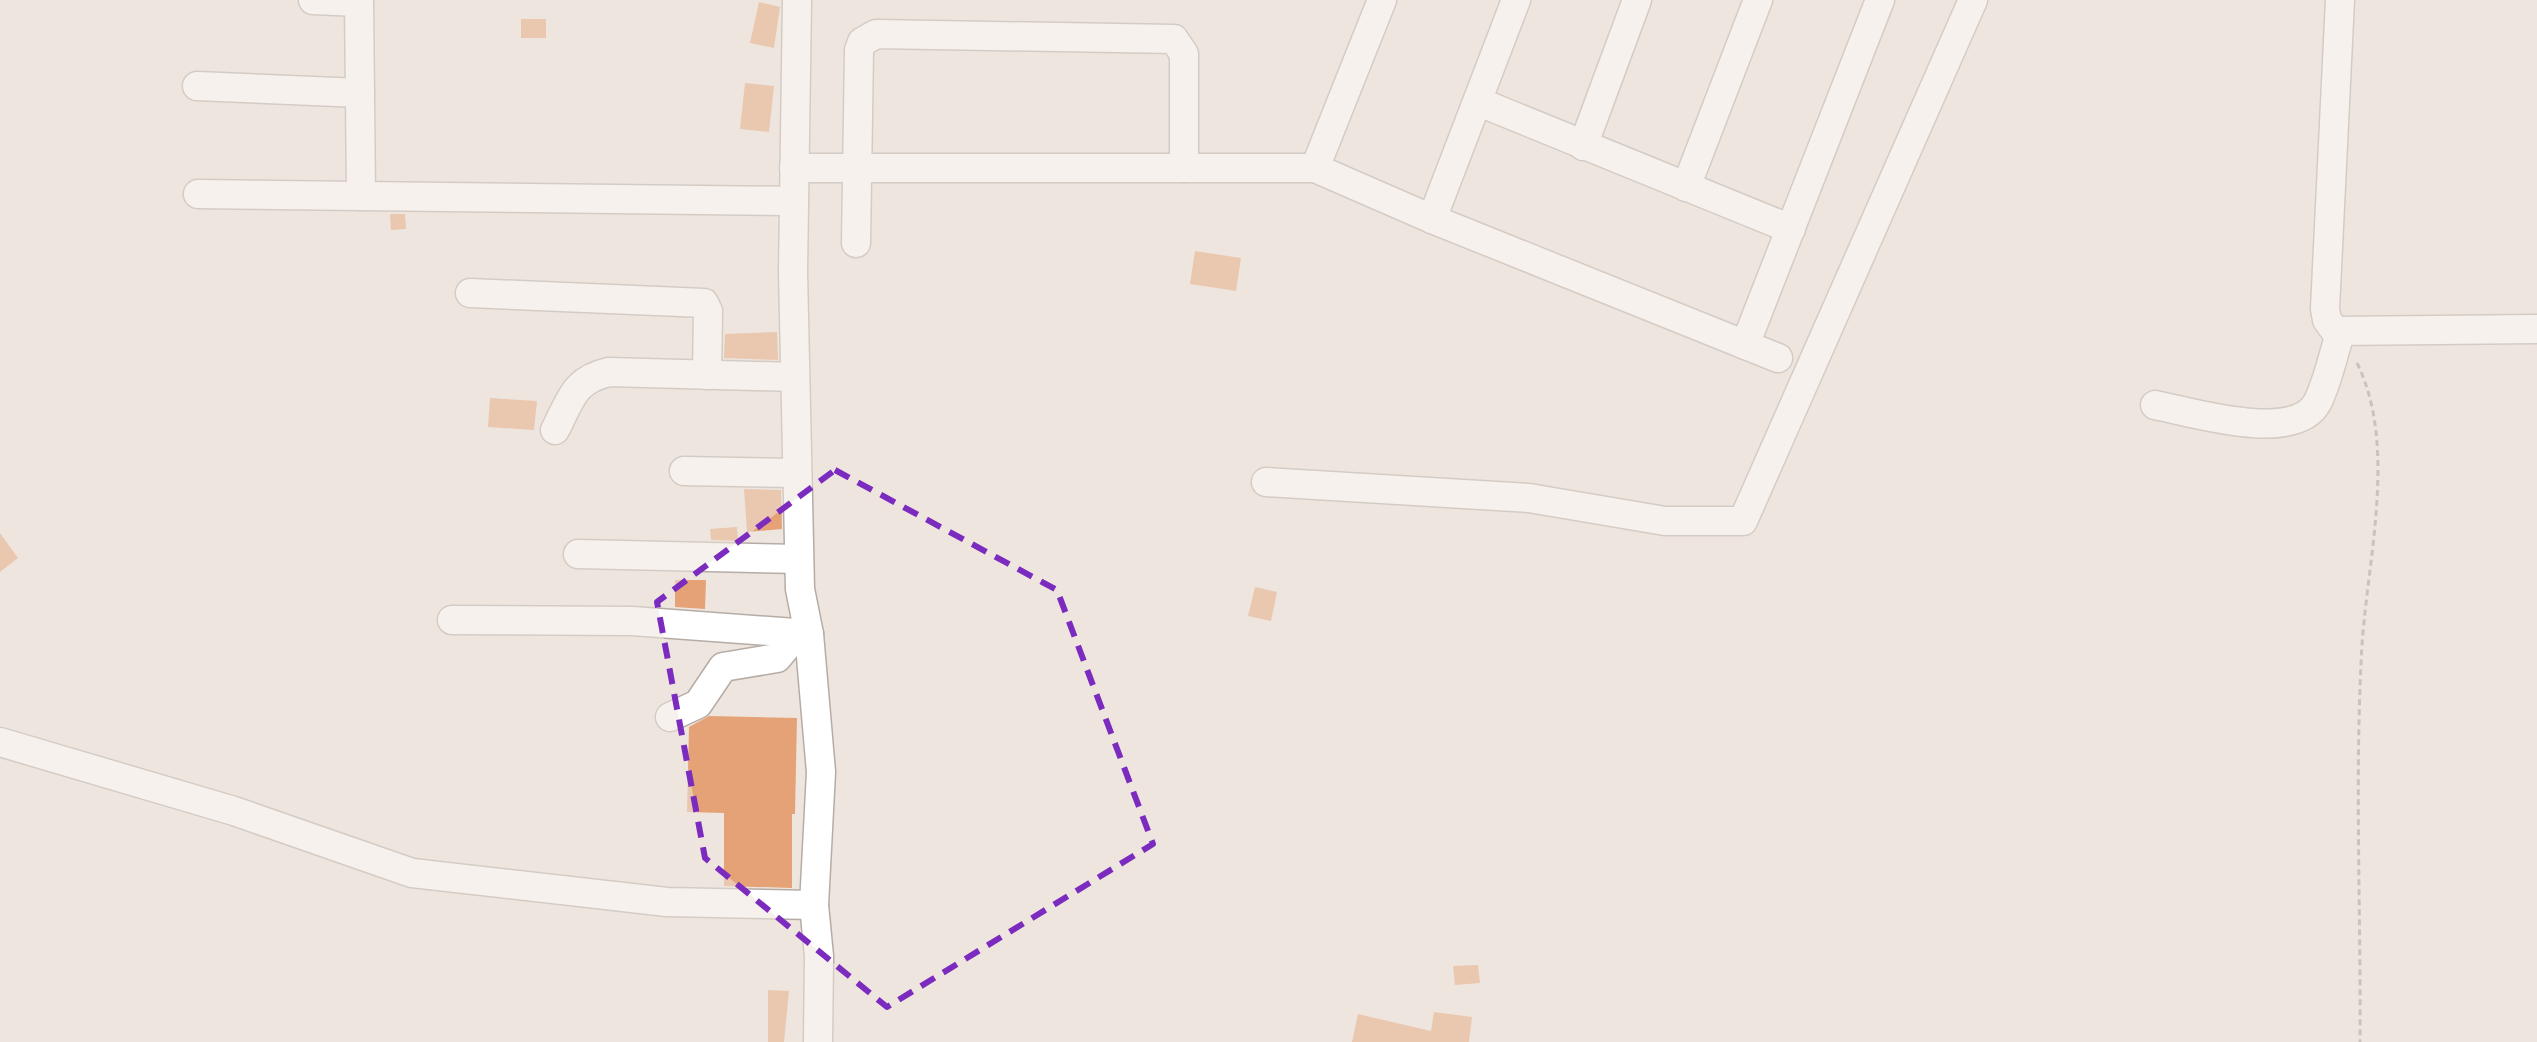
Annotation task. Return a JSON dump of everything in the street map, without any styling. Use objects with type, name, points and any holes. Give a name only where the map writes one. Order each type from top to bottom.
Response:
[{"type":"street","points":[[313,0],[359,1],[361,196]]},
{"type":"street","points":[[797,0],[795,377],[800,589],[821,772],[814,905],[819,956],[818,1042]]},
{"type":"street","points":[[1315,168],[1382,0]]},
{"type":"street","points":[[1432,219],[1516,0]]},
{"type":"street","points":[[1583,146],[1637,0]]},
{"type":"street","points":[[1686,187],[1758,0]]},
{"type":"street","points":[[1745,345],[1880,0]]},
{"type":"street","points":[[1266,482],[1529,498],[1665,521],[1743,521],[1973,0]]},
{"type":"street","points":[[2340,0],[2325,309],[2330,327],[2341,331],[2537,329]]},
{"type":"street","points":[[856,243],[860,168],[859,50],[862,42],[876,34],[1174,39],[1184,54],[1184,168]]},
{"type":"street","points":[[197,86],[360,93]]},
{"type":"street","points":[[1479,102],[1791,229]]},
{"type":"street","points":[[794,168],[1315,168],[1432,219],[1778,358]]},
{"type":"street","points":[[198,194],[794,201]]},
{"type":"street","points":[[470,293],[704,303],[708,311],[707,375]]},
{"type":"street","points":[[2155,405],[2250,424],[2273,424],[2303,416],[2317,403],[2341,331]]},
{"type":"street","points":[[555,430],[578,386],[590,377],[609,372],[795,377]]},
{"type":"street","points":[[684,471],[797,473]]},
{"type":"street","points":[[578,554],[799,559]]},
{"type":"street","points":[[452,620],[632,621],[804,633]]},
{"type":"street","points":[[670,717],[695,707],[723,667],[777,658],[804,633]]},
{"type":"street","points":[[0,742],[234,811],[412,873],[667,902],[814,905]]},
{"type":"path","points":[[2341,331],[2368,386],[2379,445],[2361,664],[2360,1042]]},
{"type":"highlighted area","points":[[835,470],[1057,590],[1153,844],[887,1007],[705,858],[657,602]]},
{"type":"building","points":[[759,2],[780,7],[774,48],[750,43]]},
{"type":"building","points":[[521,19],[546,19],[546,38],[521,38]]},
{"type":"building","points":[[745,83],[774,86],[769,132],[740,129]]},
{"type":"building","points":[[390,214],[405,214],[406,229],[391,230]]},
{"type":"building","points":[[1195,251],[1241,258],[1236,291],[1190,284]]},
{"type":"building","points":[[777,332],[778,360],[724,358],[725,334]]},
{"type":"building","points":[[490,398],[537,401],[534,430],[488,427]]},
{"type":"building","points":[[744,489],[781,490],[782,529],[747,532]]},
{"type":"building","points":[[737,527],[738,541],[711,540],[710,529]]},
{"type":"building","points":[[0,533],[18,558],[0,572]]},
{"type":"building","points":[[675,580],[706,580],[705,609],[675,607]]},
{"type":"building","points":[[1255,587],[1277,592],[1271,621],[1248,616]]},
{"type":"building","points":[[709,716],[797,718],[792,888],[724,886],[724,813],[687,812],[689,727]]},
{"type":"building","points":[[1478,965],[1480,983],[1455,985],[1453,966]]},
{"type":"building","points":[[768,990],[789,991],[784,1042],[768,1042]]},
{"type":"building","points":[[1434,1012],[1472,1017],[1469,1042],[1352,1042],[1358,1014],[1431,1031]]}]
